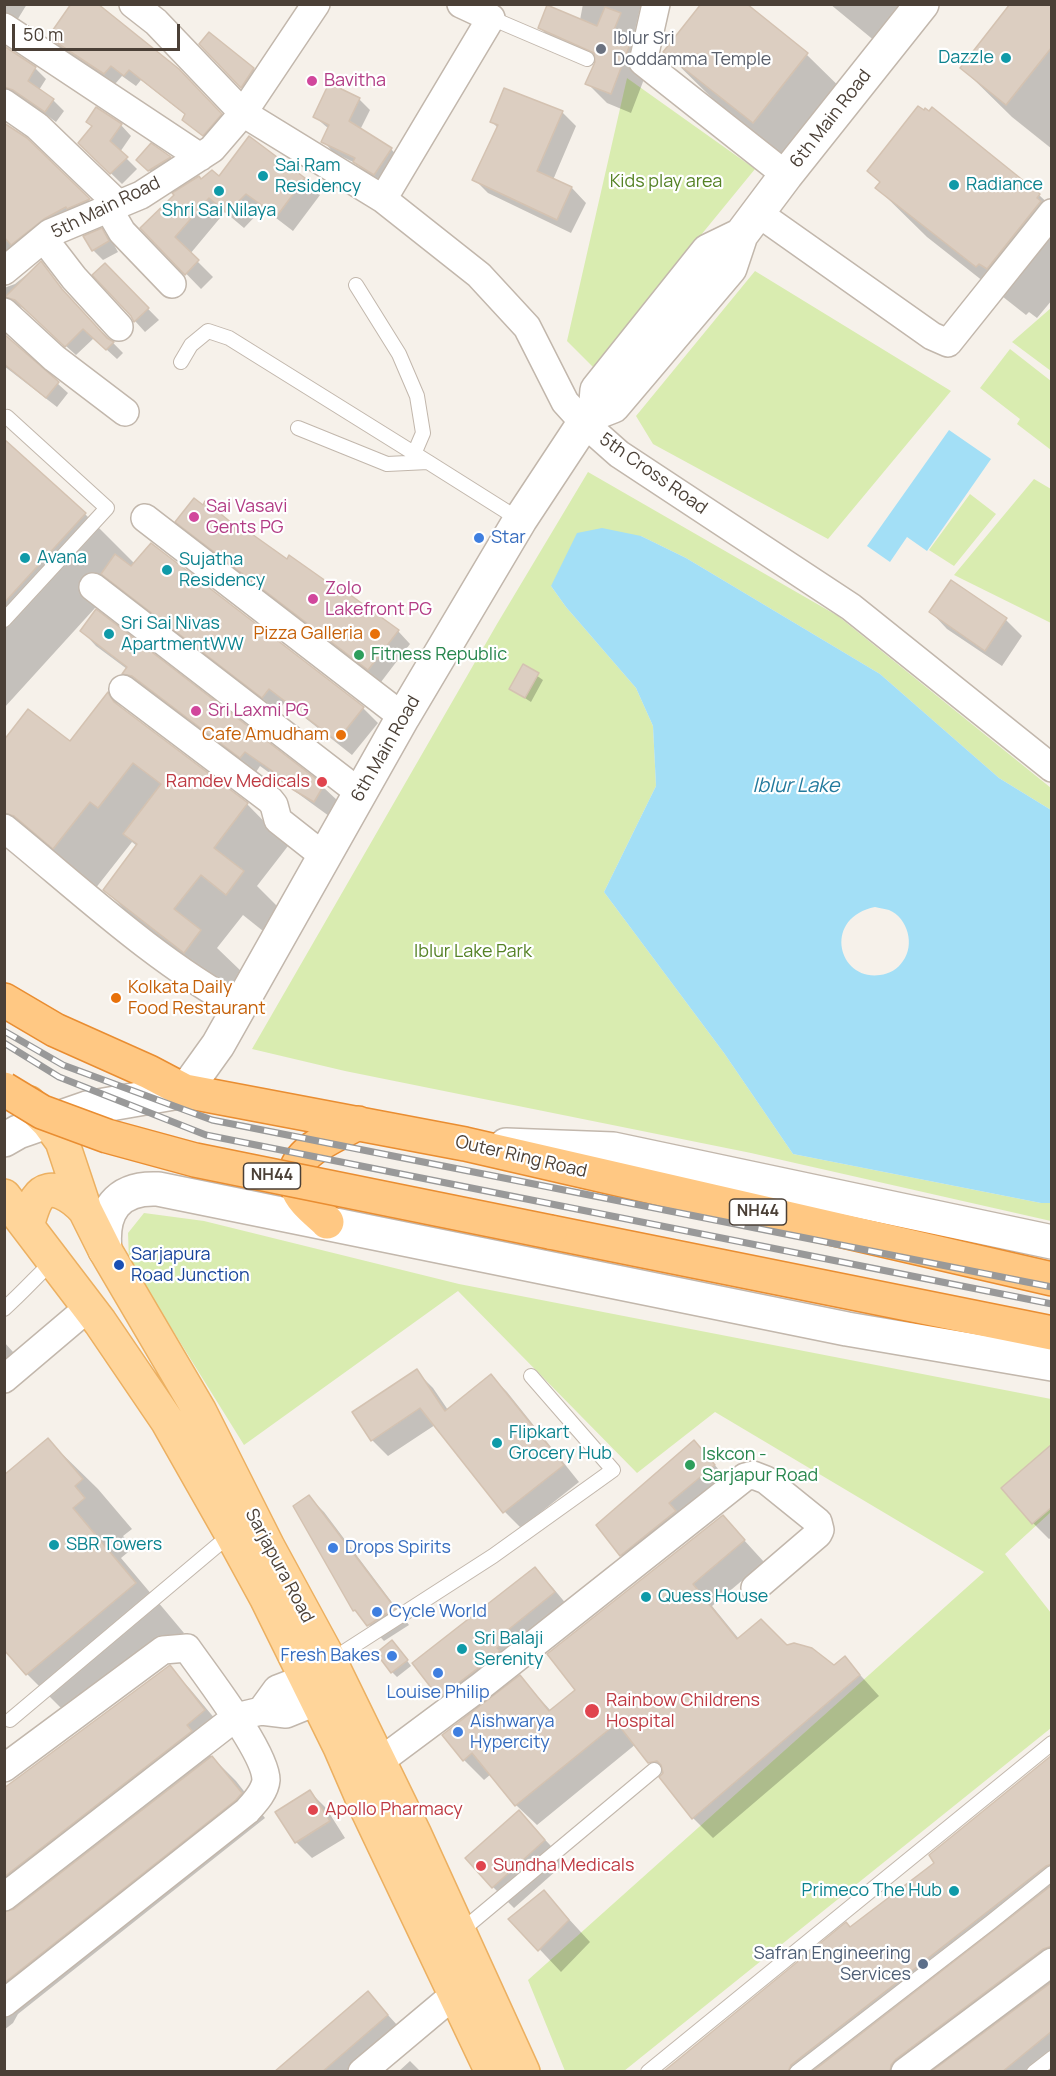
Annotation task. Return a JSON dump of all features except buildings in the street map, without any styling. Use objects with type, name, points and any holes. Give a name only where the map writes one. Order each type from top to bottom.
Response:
[{"type":"highway","name":"Outer Ring Road","points":[[4,1000],[55,1030],[185,1090],[465,1144],[1052,1279]]},
{"type":"highway","name":"NH44","points":[[4,1089],[42,1112],[107,1136],[195,1160],[1052,1334]]},
{"type":"highway","points":[[327,1222],[307,1203],[297,1187],[295,1171],[302,1158],[313,1146],[358,1123]]},
{"type":"main road","name":"Sarjapura Road","points":[[4,1082],[19,1093],[48,1122],[62,1141],[85,1210],[105,1250],[199,1410],[268,1547],[318,1680],[455,1994],[492,2072]]},
{"type":"main road","points":[[27,1226],[39,1196],[47,1191],[54,1190],[69,1196],[85,1210]]},
{"type":"main road","name":"Sarjapura Road","points":[[4,1196],[84,1300],[168,1422],[318,1680],[379,1762],[460,1932],[523,2072]]},
{"type":"street","name":"5th Cross Road","points":[[133,4],[156,22],[243,113],[383,199],[479,275],[527,327],[565,402],[589,418],[618,454],[851,607],[1052,768]]},
{"type":"street","name":"5th Main Road","points":[[4,271],[50,233],[141,195],[212,149],[243,113],[316,4]]},
{"type":"street","points":[[383,199],[491,18],[461,4]]},
{"type":"street","points":[[656,4],[643,63],[786,175]]},
{"type":"street","name":"6th Main Road","points":[[185,1090],[218,1045],[403,717],[520,520],[589,418],[613,406],[730,268],[750,224],[786,175],[922,4]]},
{"type":"street","points":[[4,27],[200,157]]},
{"type":"street","points":[[4,103],[37,126],[113,206],[122,232],[172,284]]},
{"type":"street","points":[[750,224],[932,336],[948,343],[1052,213]]},
{"type":"street","points":[[44,239],[74,278],[119,327]]},
{"type":"street","points":[[4,312],[54,358],[125,412]]},
{"type":"street","points":[[145,518],[403,717]]},
{"type":"street","points":[[93,587],[360,793]]},
{"type":"street","points":[[123,689],[270,800],[274,805],[278,820],[325,857]]},
{"type":"street","points":[[4,828],[160,956],[201,985],[240,1006]]},
{"type":"street","points":[[4,1140],[18,1132],[87,1108],[185,1090]]},
{"type":"street","points":[[465,1144],[613,1149],[1052,1242]]},
{"type":"street","points":[[105,1250],[103,1234],[105,1221],[120,1197],[142,1188],[158,1189],[847,1329],[1052,1364]]},
{"type":"street","points":[[4,1356],[84,1300]]},
{"type":"street","points":[[4,1379],[84,1300]]},
{"type":"street","points":[[379,1762],[481,1686],[745,1476],[753,1474],[766,1480],[818,1522],[820,1530],[755,1588]]},
{"type":"street","points":[[4,1768],[163,1650],[187,1648],[249,1714],[266,1781],[259,1798],[247,1811],[4,2003]]},
{"type":"street","points":[[4,1897],[249,1714],[286,1714],[318,1680]]},
{"type":"street","points":[[905,2072],[1052,1962]]},
{"type":"street","points":[[362,2072],[455,1994]]},
{"type":"lane","points":[[491,18],[587,59]]},
{"type":"lane","points":[[356,285],[399,354],[417,396],[423,433],[414,454]]},
{"type":"lane","points":[[181,362],[191,345],[208,331],[229,338],[520,520]]},
{"type":"lane","points":[[4,419],[7,417],[107,508],[4,621]]},
{"type":"lane","points":[[298,428],[387,464],[428,462]]},
{"type":"lane","points":[[4,1309],[54,1260]]},
{"type":"lane","points":[[318,1680],[613,1470],[531,1376]]},
{"type":"lane","points":[[10,1720],[231,1533]]},
{"type":"lane","points":[[648,2072],[1052,1743]]},
{"type":"lane","points":[[460,1932],[654,1770]]},
{"type":"lane","points":[[797,2072],[1052,1872]]},
{"type":"lane","points":[[1034,2072],[1052,2058]]},
{"type":"green space","name":"Kids play area","points":[[627,78],[755,169],[593,367],[567,341]]},
{"type":"green space","points":[[755,271],[951,391],[828,539],[653,444],[636,416]]},
{"type":"green space","points":[[1051,308],[1051,371],[1012,342]]},
{"type":"green space","points":[[1010,349],[1051,381],[1051,450],[1017,424],[1020,419],[980,388]]},
{"type":"green space","name":"Iblur Lake Park","points":[[588,472],[838,616],[1051,788],[1051,810],[999,778],[880,674],[686,558],[641,536],[551,586],[566,607],[636,688],[653,726],[656,786],[604,892],[724,1053],[793,1154],[1041,1203],[1051,1203],[1051,1221],[751,1153],[345,1071],[252,1049],[497,624]]},
{"type":"green space","points":[[1034,479],[1051,489],[1051,623],[954,575]]},
{"type":"green space","points":[[970,494],[996,514],[954,566],[929,550]]},
{"type":"green space","points":[[144,1213],[204,1221],[459,1284],[1051,1399],[1051,1512],[1005,1554],[1051,1613],[1051,1728],[624,2071],[565,2071],[528,1980],[984,1572],[715,1412],[637,1473],[458,1291],[244,1445],[129,1260],[128,1233]]},
{"type":"water","points":[[949,430],[991,459],[927,551],[907,537],[890,562],[867,546]]},
{"type":"water","name":"Iblur Lake","points":[[602,528],[641,536],[686,558],[880,674],[999,778],[1051,810],[1051,1203],[1041,1203],[793,1154],[724,1053],[604,892],[656,786],[653,726],[636,688],[566,607],[551,586],[577,533]],"holes":[[[875,907],[896,914],[905,925],[909,940],[907,955],[899,966],[887,974],[880,975],[866,974],[854,968],[846,959],[842,947],[842,935],[848,923],[858,913]]]},
{"type":"railway","points":[[4,1031],[63,1065],[212,1120],[1052,1287]]},
{"type":"railway","points":[[4,1043],[59,1077],[206,1135],[1052,1304]]},
{"type":"place","name":"Iblur Sri Doddamma Temple","points":[[601,49]]},
{"type":"place","name":"Dazzle","points":[[1006,58]]},
{"type":"place","name":"Bavitha","points":[[312,81]]},
{"type":"place","name":"Sai Ram Residency","points":[[263,176]]},
{"type":"place","name":"Radiance","points":[[954,185]]},
{"type":"place","name":"Shri Sai Nilaya","points":[[219,191]]},
{"type":"place","name":"Sai Vasavi Gents PG","points":[[194,517]]},
{"type":"place","name":"Star","points":[[479,538]]},
{"type":"place","name":"Avana","points":[[25,558]]},
{"type":"place","name":"Sujatha Residency","points":[[167,570]]},
{"type":"place","name":"Zolo Lakefront PG","points":[[313,599]]},
{"type":"place","name":"Sri Sai Nivas ApartmentWW","points":[[109,634]]},
{"type":"place","name":"Pizza Galleria","points":[[375,634]]},
{"type":"place","name":"Fitness Republic","points":[[359,655]]},
{"type":"place","name":"Sri Laxmi PG","points":[[196,711]]},
{"type":"place","name":"Cafe Amudham","points":[[341,735]]},
{"type":"place","name":"Ramdev Medicals","points":[[322,782]]},
{"type":"place","name":"Kolkata Daily Food Restaurant","points":[[116,998]]},
{"type":"place","name":"Sarjapura Road Junction","points":[[119,1265]]},
{"type":"place","name":"Flipkart Grocery Hub","points":[[497,1443]]},
{"type":"place","name":"Iskcon - Sarjapur Road","points":[[690,1465]]},
{"type":"place","name":"SBR Towers","points":[[54,1545]]},
{"type":"place","name":"Drops Spirits","points":[[333,1548]]},
{"type":"place","name":"Quess House","points":[[646,1597]]},
{"type":"place","name":"Cycle World","points":[[377,1612]]},
{"type":"place","name":"Sri Balaji Serenity","points":[[462,1649]]},
{"type":"place","name":"Fresh Bakes","points":[[392,1656]]},
{"type":"place","name":"Louise Philip","points":[[438,1673]]},
{"type":"place","name":"Rainbow Childrens Hospital","points":[[592,1711]]},
{"type":"place","name":"Aishwarya Hypercity","points":[[458,1732]]},
{"type":"place","name":"Apollo Pharmacy","points":[[313,1810]]},
{"type":"place","name":"Sundha Medicals","points":[[481,1866]]},
{"type":"place","name":"Primeco The Hub","points":[[954,1891]]},
{"type":"place","name":"Safran Engineering Services","points":[[923,1964]]}]
